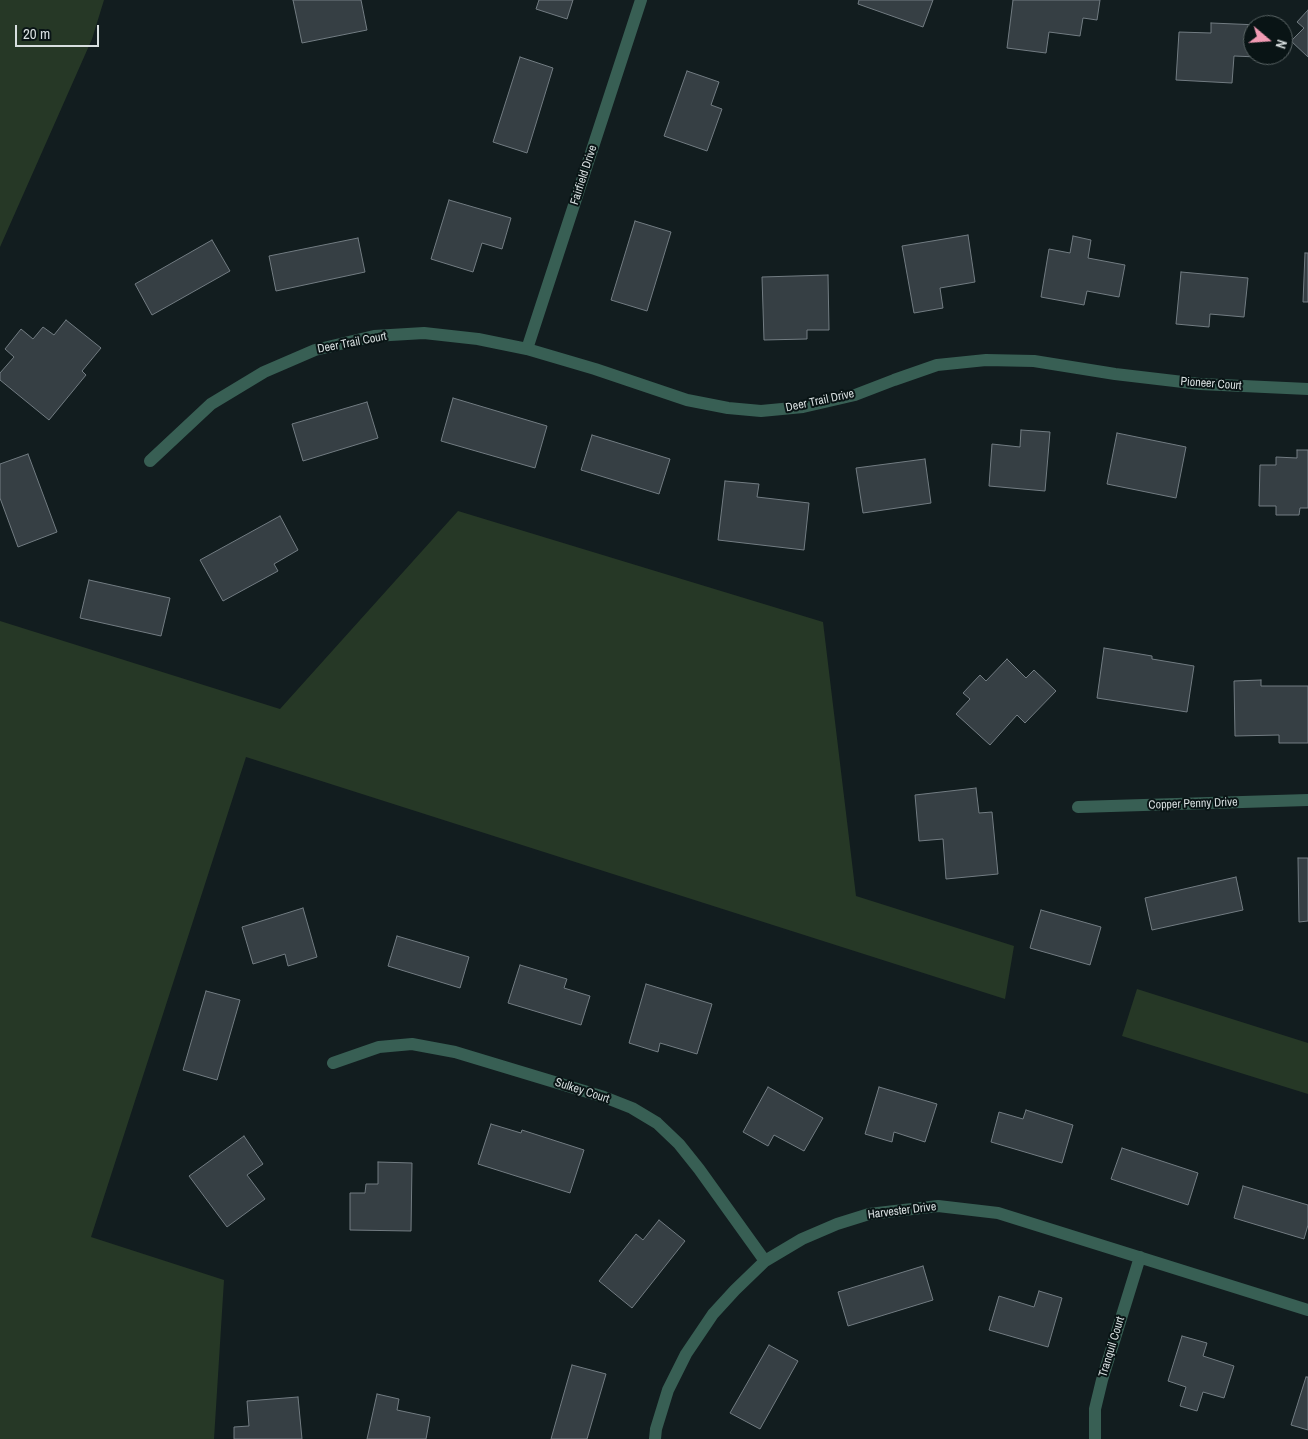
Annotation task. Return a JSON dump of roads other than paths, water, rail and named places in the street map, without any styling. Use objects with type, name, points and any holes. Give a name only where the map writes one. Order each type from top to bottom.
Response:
[{"type":"street","name":"Fairfield Drive","points":[[527,349],[641,0]]},
{"type":"street","name":"Deer Trail Court","points":[[150,461],[211,404],[264,372],[315,350],[374,336],[424,333],[478,338],[527,349]]},
{"type":"street","name":"Deer Trail Drive","points":[[527,349],[595,369],[687,400],[728,408],[761,411],[812,405],[855,395],[937,366],[986,360],[1034,361],[1115,374]]},
{"type":"street","name":"Pioneer Court","points":[[1115,374],[1200,384],[1308,388]]},
{"type":"street","name":"Copper Penny Drive","points":[[1078,807],[1308,800]]},
{"type":"street","name":"Sulkey Court","points":[[333,1063],[380,1047],[412,1044],[455,1052],[604,1097],[632,1108],[657,1123],[679,1144],[765,1262]]},
{"type":"street","name":"Harvester Drive","points":[[654,1439],[668,1390],[686,1354],[713,1314],[735,1290],[765,1262],[802,1239],[837,1224],[869,1214],[938,1206],[998,1213],[1308,1310]]},
{"type":"street","name":"Tranquil Court","points":[[1095,1439],[1095,1409],[1102,1380],[1140,1257]]}]
